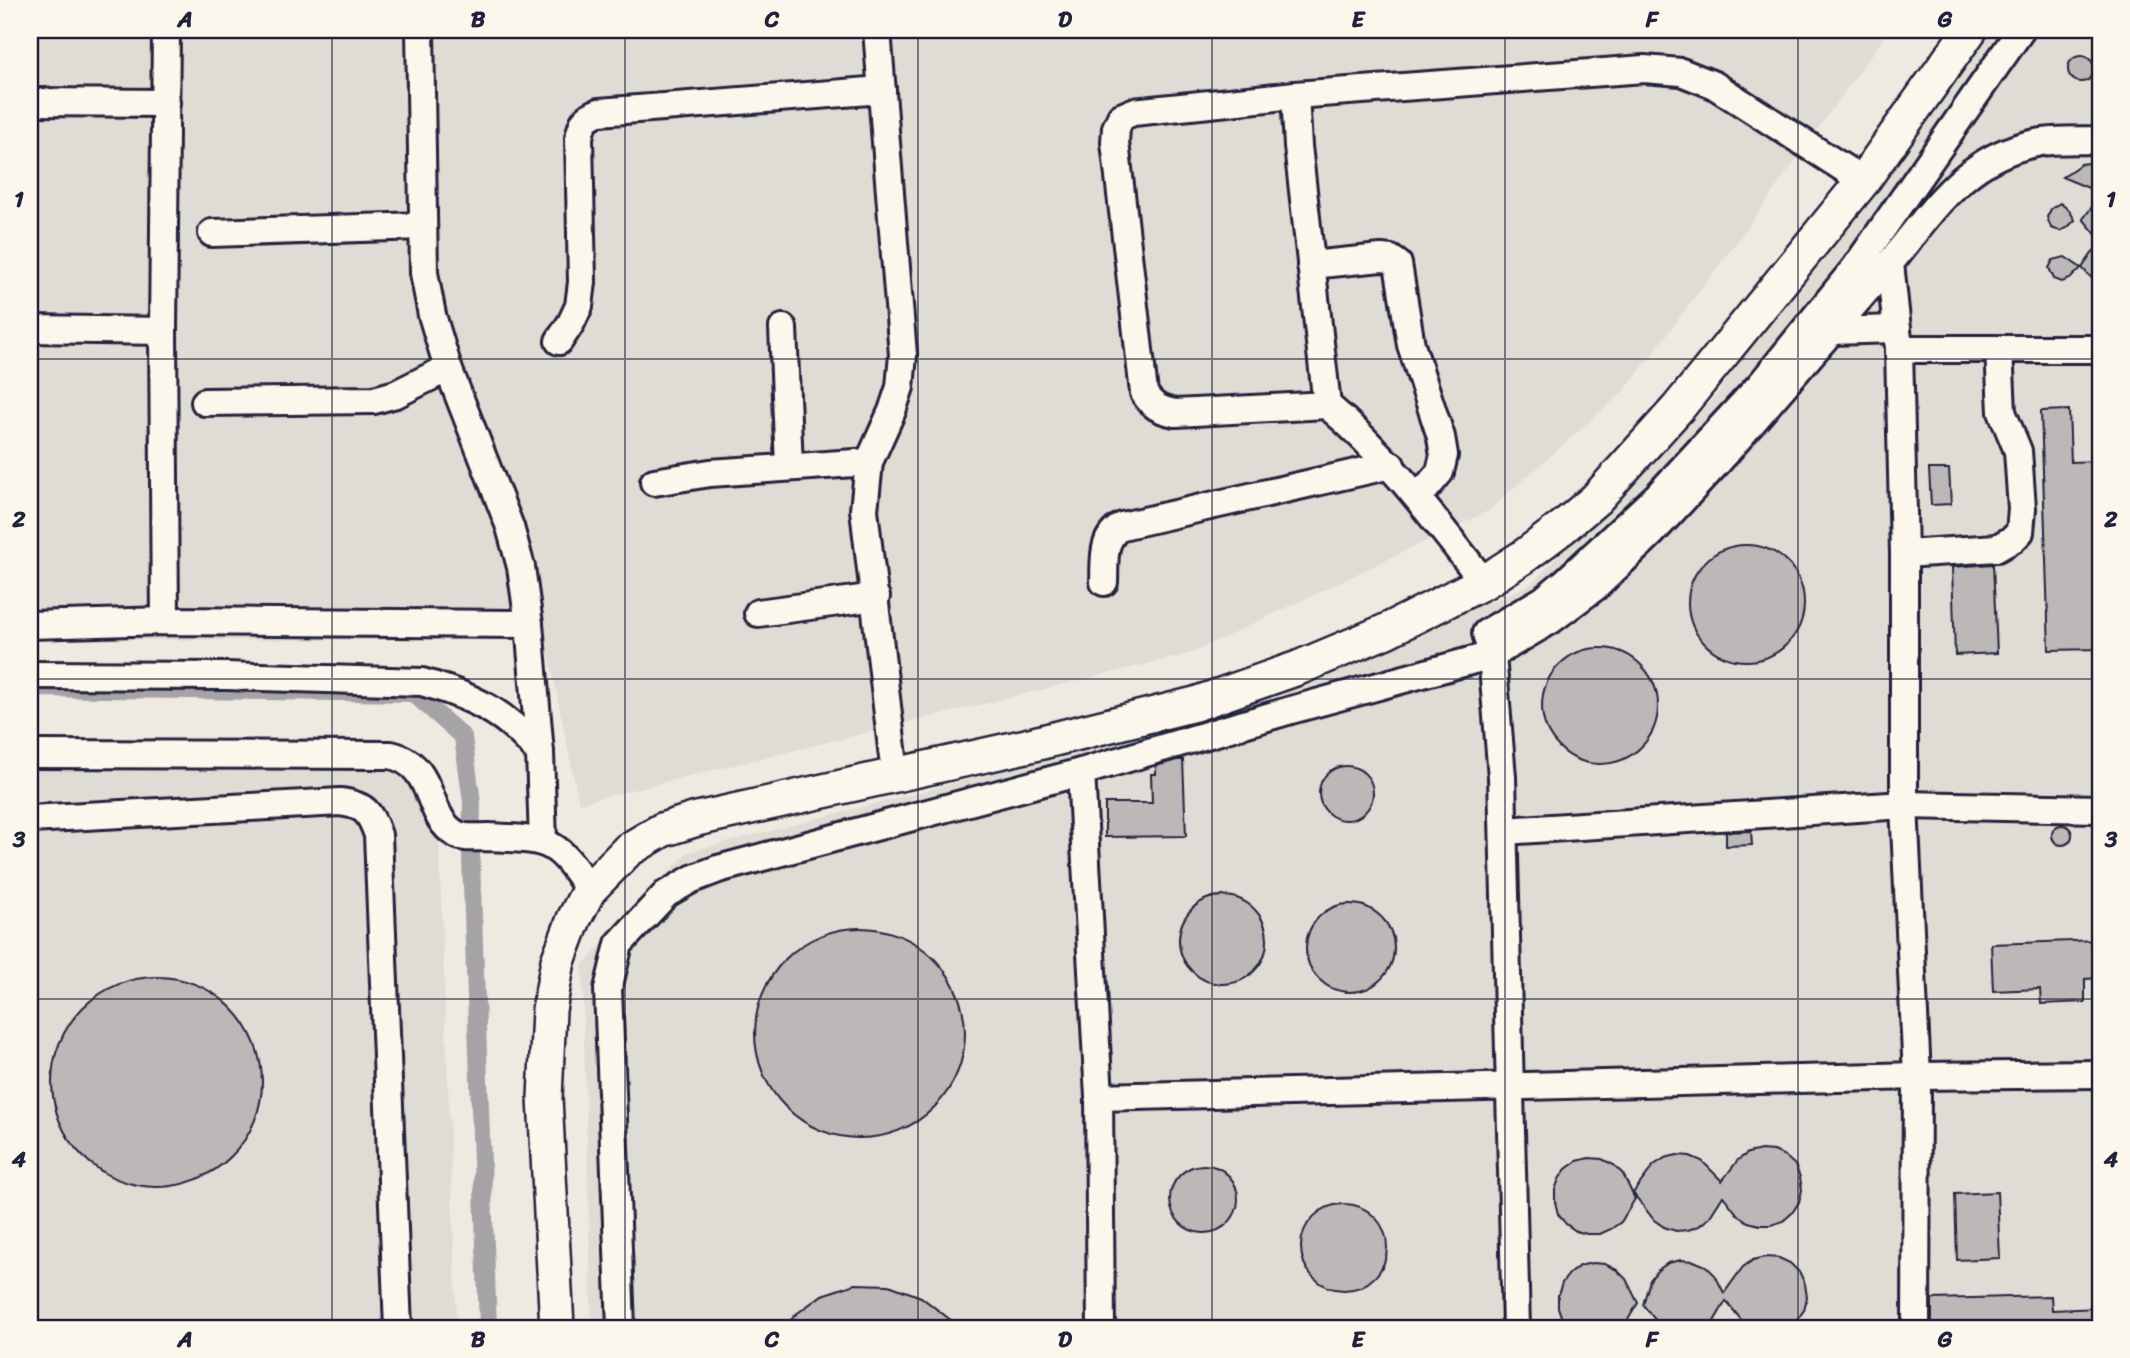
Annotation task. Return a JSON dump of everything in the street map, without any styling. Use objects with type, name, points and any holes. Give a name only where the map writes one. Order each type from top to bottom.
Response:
[{"type":"main road","points":[[539,1328],[527,1098],[530,1008],[541,956],[583,882],[617,835],[655,813],[692,802],[1022,729],[1190,687],[1379,615],[1472,567],[1552,513],[1583,486],[1664,396],[1848,171],[1948,30]]},
{"type":"main road","points":[[557,1328],[545,1098],[549,1010],[558,961],[583,882],[662,830],[697,819],[1014,749],[1195,704],[1298,668],[1386,631],[1484,582],[1543,542],[1595,499],[1678,408],[1862,182],[1970,30]]},
{"type":"lane","points":[[165,621],[163,331],[166,30]]},
{"type":"lane","points":[[420,30],[424,274],[432,315],[448,368],[510,527],[521,567],[529,624],[540,753],[543,841]]},
{"type":"lane","points":[[877,30],[903,355],[900,387],[869,462],[864,510],[893,757]]},
{"type":"lane","points":[[1517,1328],[1502,778],[1492,655],[1486,633],[1543,600],[1566,581],[1658,495],[1761,384],[1855,268],[2021,30]]},
{"type":"lane","points":[[1472,567],[1391,465],[1327,405],[1175,413],[1151,404],[1144,393],[1115,142],[1116,128],[1121,117],[1133,112],[1295,96],[1644,69],[1681,72],[1714,85],[1848,171]]},
{"type":"lane","points":[[559,341],[579,306],[582,282],[579,138],[582,123],[588,116],[599,112],[882,90]]},
{"type":"lane","points":[[1295,96],[1298,146],[1327,405]]},
{"type":"lane","points":[[30,102],[166,103]]},
{"type":"lane","points":[[621,1328],[608,989],[619,944],[666,894],[692,879],[718,869],[1081,772],[1291,710],[1492,655],[1551,620],[1598,585],[1642,542],[1718,462],[1890,263],[1951,187],[1978,165],[2013,148],[2039,142],[2100,140]]},
{"type":"lane","points":[[212,233],[422,226]]},
{"type":"lane","points":[[1311,265],[1381,258],[1391,259],[1398,264],[1411,345],[1441,437],[1444,455],[1440,472],[1418,498]]},
{"type":"lane","points":[[1890,263],[1898,339],[1904,554],[1904,804],[1917,1076],[1916,1328]]},
{"type":"lane","points":[[783,328],[789,466]]},
{"type":"lane","points":[[30,329],[163,331]]},
{"type":"lane","points":[[1830,331],[1999,349],[2100,349]]},
{"type":"lane","points":[[1904,554],[1997,548],[2020,532],[2022,509],[2018,451],[2002,412],[1999,349]]},
{"type":"lane","points":[[205,402],[374,400],[396,394],[448,368]]},
{"type":"lane","points":[[654,482],[710,473],[869,462]]},
{"type":"lane","points":[[1104,582],[1105,548],[1109,536],[1122,526],[1391,465]]},
{"type":"lane","points":[[758,613],[876,597]]},
{"type":"lane","points":[[30,625],[165,621],[529,624]]},
{"type":"lane","points":[[30,674],[422,682],[450,690],[483,706],[512,724],[540,753]]},
{"type":"lane","points":[[30,754],[391,755],[405,758],[416,768],[446,828],[459,836],[543,841],[556,847],[568,858],[583,882]]},
{"type":"lane","points":[[1081,772],[1099,1097],[1101,1328]]},
{"type":"lane","points":[[30,819],[340,802],[357,804],[372,817],[378,849],[398,1328]]},
{"type":"lane","points":[[1504,831],[1904,804],[2100,809]]},
{"type":"lane","points":[[1099,1097],[1917,1076],[2100,1074]]},
{"type":"shaded area","points":[[30,30],[1889,30],[1750,224],[1625,390],[1488,511],[1192,653],[579,803],[546,640],[30,640]]},
{"type":"shaded area","points":[[1979,30],[2100,30],[2100,1328],[592,1328],[582,966],[688,852],[1264,703],[1531,584],[1716,395]]},
{"type":"shaded area","points":[[30,750],[383,751],[438,816],[457,1328],[30,1328]]},
{"type":"building","points":[[2081,56],[2090,60],[2094,69],[2090,78],[2081,82],[2072,78],[2068,69],[2072,60]]},
{"type":"building","points":[[2088,163],[2096,167],[2098,174],[2097,182],[2091,189],[2062,177],[2081,164]]},
{"type":"building","points":[[2100,196],[2100,239],[2083,219]]},
{"type":"building","points":[[2060,203],[2069,210],[2075,220],[2060,231],[2051,228],[2047,217],[2051,209]]},
{"type":"building","points":[[2100,242],[2100,287],[2082,268]]},
{"type":"building","points":[[2065,257],[2081,268],[2070,279],[2062,282],[2054,279],[2049,268],[2053,260]]},
{"type":"building","points":[[2069,410],[2071,462],[2100,461],[2100,649],[2049,650],[2041,411]]},
{"type":"building","points":[[1929,469],[1949,469],[1951,504],[1931,505]]},
{"type":"building","points":[[1746,545],[1768,550],[1787,562],[1799,581],[1804,603],[1799,625],[1787,644],[1768,656],[1746,661],[1724,656],[1705,644],[1693,625],[1688,603],[1693,581],[1705,562],[1724,550]]},
{"type":"building","points":[[1993,564],[1997,653],[1955,655],[1952,567]]},
{"type":"building","points":[[1600,648],[1622,653],[1641,665],[1653,684],[1658,706],[1653,728],[1641,747],[1622,759],[1600,764],[1578,759],[1559,747],[1547,728],[1542,706],[1547,684],[1559,665],[1578,653]]},
{"type":"building","points":[[1183,760],[1186,836],[1105,837],[1105,803],[1152,803],[1151,774],[1156,774],[1156,766]]},
{"type":"building","points":[[1346,766],[1365,774],[1373,793],[1365,812],[1346,820],[1327,812],[1319,793],[1327,774]]},
{"type":"building","points":[[2062,825],[2069,828],[2072,835],[2069,842],[2062,845],[2055,842],[2052,835],[2055,828]]},
{"type":"building","points":[[1751,831],[1752,845],[1726,846],[1726,832]]},
{"type":"building","points":[[1223,896],[1248,903],[1260,915],[1267,940],[1260,965],[1248,977],[1223,984],[1198,977],[1186,965],[1179,940],[1186,915],[1198,903]]},
{"type":"building","points":[[1350,904],[1375,911],[1387,923],[1394,948],[1387,973],[1375,985],[1350,992],[1325,985],[1313,973],[1306,948],[1313,923],[1325,911]]},
{"type":"building","points":[[860,928],[881,930],[900,936],[919,945],[934,959],[948,974],[957,993],[963,1012],[963,1054],[957,1073],[948,1092],[934,1107],[919,1121],[900,1130],[881,1136],[860,1138],[839,1136],[820,1130],[801,1121],[786,1107],[772,1092],[763,1073],[757,1054],[755,1033],[757,1012],[763,993],[772,974],[786,959],[801,945],[820,936],[839,930]]},
{"type":"building","points":[[2100,940],[2100,978],[2085,979],[2085,1002],[2041,1004],[2040,989],[1993,991],[1991,944]]},
{"type":"building","points":[[157,977],[178,979],[197,985],[215,994],[231,1008],[245,1024],[254,1042],[260,1061],[260,1103],[254,1122],[245,1140],[231,1156],[215,1170],[197,1179],[178,1185],[157,1187],[136,1185],[117,1179],[99,1170],[83,1156],[69,1140],[60,1122],[54,1103],[52,1082],[54,1061],[60,1042],[69,1024],[83,1008],[99,994],[117,985],[136,979]]},
{"type":"building","points":[[1774,1151],[1785,1156],[1795,1165],[1800,1177],[1802,1190],[1799,1202],[1783,1221],[1771,1225],[1748,1222],[1738,1215],[1723,1196],[1709,1218],[1699,1226],[1676,1231],[1654,1220],[1633,1193],[1654,1165],[1665,1158],[1690,1156],[1702,1161],[1722,1181],[1738,1160],[1748,1153]]},
{"type":"building","points":[[1602,1159],[1614,1165],[1623,1174],[1635,1199],[1621,1222],[1600,1234],[1576,1231],[1566,1224],[1558,1214],[1555,1202],[1555,1190],[1566,1169],[1577,1161]]},
{"type":"building","points":[[1204,1165],[1217,1168],[1228,1175],[1235,1186],[1238,1199],[1235,1212],[1228,1223],[1217,1230],[1204,1233],[1191,1230],[1180,1223],[1173,1212],[1170,1199],[1173,1186],[1180,1175],[1191,1168]]},
{"type":"building","points":[[1997,1192],[2000,1258],[1957,1260],[1955,1194]]},
{"type":"building","points":[[1344,1204],[1368,1211],[1380,1223],[1387,1247],[1380,1271],[1368,1283],[1344,1290],[1320,1283],[1308,1271],[1301,1247],[1308,1223],[1320,1211]]},
{"type":"building","points":[[1779,1258],[1790,1263],[1800,1273],[1805,1284],[1807,1297],[1804,1310],[1787,1328],[1751,1328],[1726,1301],[1713,1323],[1706,1328],[1662,1328],[1643,1305],[1650,1280],[1668,1263],[1694,1261],[1706,1266],[1715,1275],[1724,1293],[1743,1267],[1753,1260]]},
{"type":"building","points":[[1605,1264],[1617,1270],[1626,1279],[1638,1303],[1623,1328],[1568,1328],[1562,1319],[1558,1295],[1562,1283],[1579,1266]]},
{"type":"building","points":[[855,1284],[889,1285],[921,1297],[961,1328],[785,1328],[795,1315],[822,1295]]},
{"type":"building","points":[[2051,1296],[2052,1310],[2100,1308],[2100,1328],[1932,1328],[1932,1299]]},
{"type":"waterway","points":[[30,688],[413,693],[463,737],[472,802],[471,860],[488,1328]]}]
